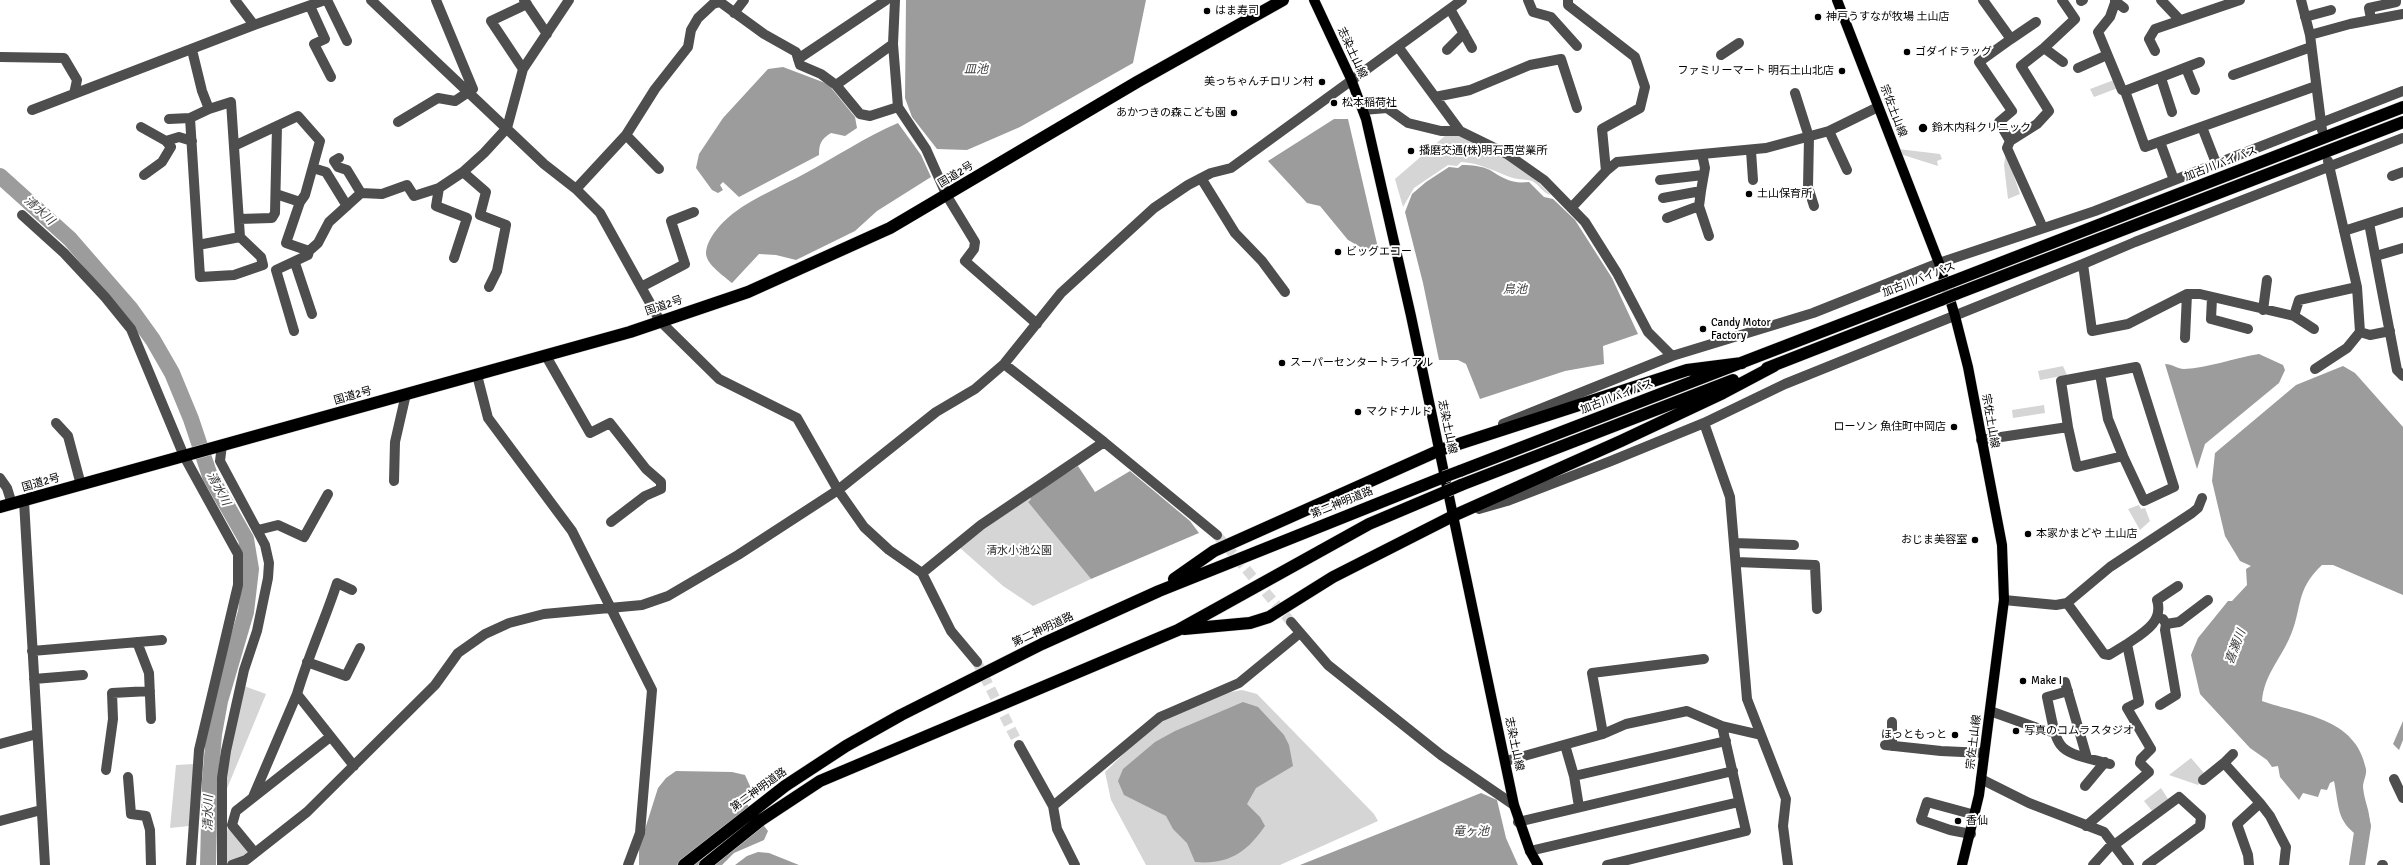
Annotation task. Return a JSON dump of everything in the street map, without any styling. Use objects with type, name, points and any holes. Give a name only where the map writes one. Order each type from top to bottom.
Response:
[{"type":"highway","name":"国道2号","points":[[0,507],[630,332],[748,292],[890,228],[947,196],[1137,82],[1283,0]]},
{"type":"highway","name":"加古川バイパス","points":[[1444,477],[2403,108]]},
{"type":"highway","points":[[705,865],[761,820],[808,789],[840,772],[1178,630],[1369,524],[1434,496],[1667,404],[1774,366],[1956,294],[2403,122]]},
{"type":"highway","points":[[1159,591],[1214,551],[1440,450],[1688,370],[1742,363]]},
{"type":"highway","points":[[1178,630],[1250,623],[1269,617],[1333,577],[1453,516],[1622,441],[1723,393],[1774,366]]},
{"type":"highway","name":"第二神明道路","points":[[684,865],[754,809],[840,750],[901,715],[1042,644],[1159,591],[1444,477]]},
{"type":"main road","name":"志染土山線","points":[[1314,0],[1351,79],[1363,110],[1400,264],[1518,822],[1530,851],[1538,865]]},
{"type":"main road","name":"宗佐土山線","points":[[1837,0],[1939,263],[1968,367],[2002,545],[2004,600],[1981,779],[1971,834],[1962,865]]},
{"type":"street","points":[[235,0],[254,25]]},
{"type":"street","points":[[32,110],[254,25],[326,0],[347,41]]},
{"type":"street","points":[[371,0],[544,164],[576,189],[600,213],[660,321],[719,379],[797,418],[838,490],[864,527],[889,550],[922,573],[951,631],[977,662]]},
{"type":"street","points":[[398,122],[438,98],[455,101],[473,89],[436,0]]},
{"type":"street","points":[[190,118],[200,277],[234,275],[263,265],[276,270],[294,263],[308,255],[309,251],[318,243],[329,222],[361,193],[382,194],[407,185],[414,196],[439,188],[463,172],[484,153],[507,128],[523,69],[569,0]]},
{"type":"street","points":[[734,13],[744,0]]},
{"type":"street","points":[[798,59],[886,0]]},
{"type":"street","points":[[895,0],[893,44],[898,107],[926,149],[947,196],[975,242],[974,249],[965,261],[1037,324]]},
{"type":"street","points":[[232,865],[246,860],[255,854],[307,812],[434,685],[458,653],[486,634],[509,623],[544,614],[642,605],[668,596],[738,555],[838,490],[936,412],[975,389],[1004,364],[1061,293],[1154,208],[1200,178],[1211,173],[1231,168],[1351,79],[1399,48],[1462,0]]},
{"type":"street","points":[[1528,0],[1533,12],[1551,17],[1577,46]]},
{"type":"street","points":[[1568,0],[1568,4],[1635,57],[1645,87],[1640,108],[1602,129],[1606,171]]},
{"type":"street","points":[[1983,0],[2011,39]]},
{"type":"street","points":[[2043,228],[2007,148],[2010,141],[2037,124],[2049,111],[2021,66],[2044,48],[2074,19],[2062,0]]},
{"type":"street","points":[[2161,0],[2178,19]]},
{"type":"street","points":[[2154,51],[2150,39],[2151,33],[2155,29],[2178,19],[2240,0]]},
{"type":"street","points":[[2301,0],[2310,35],[2322,127]]},
{"type":"street","points":[[2371,19],[2368,4],[2396,2],[2396,0]]},
{"type":"street","points":[[2124,8],[2115,1],[2110,17],[2098,32],[2122,90],[2125,91],[2145,147],[2316,86]]},
{"type":"street","points":[[523,69],[491,21],[525,2],[547,34]]},
{"type":"street","points":[[576,189],[626,135],[655,89],[688,47],[691,30],[698,18],[712,4],[720,2],[734,13],[796,52],[800,65],[821,74],[836,85],[860,114],[870,116],[898,107]]},
{"type":"street","points":[[310,6],[325,39],[314,44],[331,77]]},
{"type":"street","points":[[1450,9],[1472,48]]},
{"type":"street","points":[[2305,18],[2331,10]]},
{"type":"street","points":[[2310,35],[2371,19],[2403,14]]},
{"type":"street","points":[[2010,141],[2000,122],[2012,111],[1979,62],[2036,22]]},
{"type":"street","points":[[1447,50],[1464,33]]},
{"type":"street","points":[[1721,55],[1739,43]]},
{"type":"street","points":[[836,85],[893,44]]},
{"type":"street","points":[[2233,75],[2311,47]]},
{"type":"street","points":[[1399,48],[1460,131]]},
{"type":"street","points":[[2044,48],[2063,62]]},
{"type":"street","points":[[192,50],[202,91],[209,109]]},
{"type":"street","points":[[2078,68],[2107,55]]},
{"type":"street","points":[[0,57],[64,58],[77,80],[74,94]]},
{"type":"street","points":[[1435,97],[1470,90],[1530,65],[1561,59],[1577,108]]},
{"type":"street","points":[[2125,91],[2200,62]]},
{"type":"street","points":[[2186,68],[2195,90]]},
{"type":"street","points":[[2161,78],[2172,112]]},
{"type":"street","points":[[1440,450],[1672,356],[1813,313],[1939,263],[2043,228],[2216,163],[2322,127],[2403,91]]},
{"type":"street","points":[[1795,93],[1809,138],[1808,187],[1814,206]]},
{"type":"street","points":[[169,119],[190,118],[209,109],[231,102],[240,237],[261,257],[263,265]]},
{"type":"street","points":[[1572,207],[1606,171],[1617,162],[1751,151],[1809,138],[1830,131],[1878,107]]},
{"type":"street","points":[[1363,110],[1387,108],[1408,123],[1441,131],[1460,131],[1506,154],[1544,180],[1585,222],[1618,273],[1648,332],[1672,356]]},
{"type":"street","points":[[234,146],[298,116],[320,141],[306,195],[300,202],[286,243],[309,251]]},
{"type":"street","points":[[239,219],[272,218],[275,213],[277,126]]},
{"type":"street","points":[[2202,127],[2216,163]]},
{"type":"street","points":[[141,128],[166,141],[170,147],[162,162],[144,175]]},
{"type":"street","points":[[1830,131],[1847,170]]},
{"type":"street","points":[[626,135],[659,169]]},
{"type":"street","points":[[166,141],[180,137],[192,141]]},
{"type":"street","points":[[1453,516],[1507,501],[1704,423],[1785,384],[2329,164],[2403,138]]},
{"type":"street","points":[[2160,142],[2174,180]]},
{"type":"street","points":[[1751,151],[1753,180]]},
{"type":"street","points":[[1702,154],[1705,168],[1699,206],[1708,236]]},
{"type":"street","points":[[339,158],[334,160],[338,167],[347,170],[361,193]]},
{"type":"street","points":[[2315,368],[2347,348],[2356,340],[2360,332],[2357,287],[2329,164]]},
{"type":"street","points":[[313,168],[326,172],[347,206]]},
{"type":"street","points":[[463,172],[486,192],[480,215],[506,225],[497,271],[489,287]]},
{"type":"street","points":[[2392,176],[2403,172]]},
{"type":"street","points":[[1660,180],[1703,175]]},
{"type":"street","points":[[1200,178],[1235,233],[1262,261],[1285,292]]},
{"type":"street","points":[[439,188],[436,206],[467,218],[454,258]]},
{"type":"street","points":[[1663,198],[1701,191]]},
{"type":"street","points":[[276,194],[300,202]]},
{"type":"street","points":[[1667,218],[1699,206]]},
{"type":"street","points":[[641,287],[685,264],[669,217],[694,212]]},
{"type":"street","points":[[2344,231],[2403,212]]},
{"type":"street","points":[[22,215],[64,253],[105,297],[131,329],[184,456],[238,554],[238,585],[198,750],[191,865]]},
{"type":"street","points":[[2369,223],[2397,370],[2403,376]]},
{"type":"street","points":[[198,245],[240,237]]},
{"type":"street","points":[[2376,256],[2403,248]]},
{"type":"street","points":[[294,263],[312,314]]},
{"type":"street","points":[[2083,264],[2092,331],[2128,324],[2187,294],[2200,294],[2263,310],[2294,316],[2314,329]]},
{"type":"street","points":[[276,270],[294,331]]},
{"type":"street","points":[[2263,310],[2267,280]]},
{"type":"street","points":[[2294,316],[2299,300],[2357,287]]},
{"type":"street","points":[[2185,338],[2187,294]]},
{"type":"street","points":[[2212,298],[2211,319],[2248,329]]},
{"type":"street","points":[[2360,332],[2370,335],[2390,331]]},
{"type":"street","points":[[546,356],[590,433],[610,423],[646,469],[661,482],[661,489],[645,496],[611,522]]},
{"type":"street","points":[[1004,364],[1104,442],[1217,535]]},
{"type":"street","points":[[2100,374],[2108,419],[2144,501],[2174,487],[2136,367],[2100,374],[2061,382],[2068,427],[2077,467],[2123,456]]},
{"type":"street","points":[[477,375],[488,418],[572,531],[652,690],[640,833],[628,865]]},
{"type":"street","points":[[394,481],[395,442],[406,394]]},
{"type":"street","points":[[56,423],[68,436],[81,485]]},
{"type":"street","points":[[1704,423],[1730,497],[1747,699],[1786,799],[1784,826],[1788,865]]},
{"type":"street","points":[[1981,440],[2068,427]]},
{"type":"street","points":[[922,573],[981,525],[1104,442]]},
{"type":"street","points":[[222,445],[220,461],[258,530],[267,557],[268,578],[257,631],[244,670],[226,751],[222,778],[222,865]]},
{"type":"street","points":[[0,478],[18,503],[32,651],[45,865]]},
{"type":"street","points":[[258,530],[278,525],[304,537],[328,494]]},
{"type":"street","points":[[2004,600],[2056,605],[2067,603],[2110,567],[2192,513],[2198,508],[2202,498]]},
{"type":"street","points":[[1734,543],[1794,545]]},
{"type":"street","points":[[1736,562],[1815,566],[1817,609]]},
{"type":"street","points":[[253,797],[297,694],[307,662],[324,623],[337,583],[352,590]]},
{"type":"street","points":[[2067,603],[2104,654],[2109,655],[2144,632],[2159,616],[2160,610],[2156,600],[2178,586]]},
{"type":"street","points":[[2166,624],[2179,622],[2208,600]]},
{"type":"street","points":[[2159,616],[2166,624]]},
{"type":"street","points":[[1291,622],[1334,670],[1441,755],[1514,804]]},
{"type":"street","points":[[2160,705],[2176,696],[2165,630],[2166,624]]},
{"type":"street","points":[[1053,806],[1160,717],[1239,683],[1300,633]]},
{"type":"street","points":[[32,651],[162,640]]},
{"type":"street","points":[[138,642],[149,673],[151,719]]},
{"type":"street","points":[[2086,826],[2149,772],[2140,763],[2141,759],[2151,749],[2127,708],[2139,702],[2127,644]]},
{"type":"street","points":[[307,662],[346,676],[360,648]]},
{"type":"street","points":[[1603,734],[1592,673],[1704,659]]},
{"type":"street","points":[[34,679],[83,675]]},
{"type":"street","points":[[2085,786],[2108,763],[2087,758],[2071,754],[2062,749],[2054,732],[2047,697],[2066,686],[2087,758]]},
{"type":"street","points":[[106,770],[113,719],[112,693],[150,691]]},
{"type":"street","points":[[297,694],[354,766]]},
{"type":"street","points":[[1506,761],[1603,734],[1626,724],[1687,711],[1722,726],[1761,735]]},
{"type":"street","points":[[1990,711],[2043,730],[2054,732]]},
{"type":"street","points":[[1892,722],[1889,746],[1984,753]]},
{"type":"street","points":[[1607,865],[1746,831],[1722,726]]},
{"type":"street","points":[[0,744],[37,734]]},
{"type":"street","points":[[255,854],[232,825],[236,811],[330,737]]},
{"type":"street","points":[[1574,776],[1726,741]]},
{"type":"street","points":[[1019,745],[1053,806],[1057,829],[1075,865]]},
{"type":"street","points":[[1565,745],[1574,776],[1579,807]]},
{"type":"street","points":[[2203,780],[2233,754]]},
{"type":"street","points":[[2224,763],[2270,816],[2286,847],[2284,865]]},
{"type":"street","points":[[1518,822],[1732,771]]},
{"type":"street","points":[[128,777],[131,814],[146,816],[150,830],[151,865]]},
{"type":"street","points":[[1981,779],[2030,803],[2104,832],[2129,865]]},
{"type":"street","points":[[2394,779],[2403,798]]},
{"type":"street","points":[[2093,865],[2114,844],[2179,797],[2200,817],[2200,826],[2147,865]]},
{"type":"street","points":[[1530,851],[1739,802]]},
{"type":"street","points":[[1971,834],[1920,823],[1927,802],[1975,815]]},
{"type":"street","points":[[2249,865],[2248,855],[2237,824],[2260,803]]},
{"type":"street","points":[[0,821],[41,810]]},
{"type":"green space","points":[[2114,80],[2118,88],[2094,97],[2090,89]]},
{"type":"green space","points":[[1459,134],[1505,156],[1526,170],[1551,195],[1545,193],[1532,181],[1513,178],[1481,166],[1461,162],[1457,166],[1448,165],[1414,188],[1403,207],[1395,179],[1446,135]]},
{"type":"green space","points":[[1898,149],[1940,154],[1942,159],[1937,161],[1938,166],[1900,154]]},
{"type":"green space","points":[[2006,152],[2020,194],[2008,199],[2004,165]]},
{"type":"green space","points":[[2063,366],[2067,375],[2040,380],[2038,371]]},
{"type":"green space","points":[[2044,405],[2045,413],[2013,418],[2012,410]]},
{"type":"green space","name":"清水小池公園","points":[[1029,497],[1031,499],[1028,502],[1091,579],[1033,606],[1003,586],[959,547]]},
{"type":"green space","points":[[2139,505],[2141,509],[2145,508],[2150,521],[2140,530],[2128,509]]},
{"type":"green space","points":[[244,686],[266,694],[226,791],[230,745]]},
{"type":"green space","points":[[1242,690],[1257,694],[1374,814],[1378,821],[1280,865],[1146,865],[1111,800],[1105,772],[1140,739],[1172,716],[1195,704],[1231,692]]},
{"type":"green space","points":[[2191,758],[2204,773],[2203,780],[2198,785],[2169,775]]},
{"type":"green space","points":[[194,764],[189,826],[170,828],[176,765]]},
{"type":"green space","points":[[2161,788],[2168,799],[2152,811],[2144,801]]},
{"type":"green space","points":[[228,827],[248,851],[246,855],[224,864],[223,853]]},
{"type":"water","name":"皿池","points":[[906,0],[1146,0],[1133,63],[1020,127],[967,150],[937,149],[912,117],[905,98]]},
{"type":"water","points":[[783,67],[828,84],[855,117],[857,128],[845,136],[831,133],[821,142],[819,155],[739,197],[723,182],[720,185],[723,190],[718,193],[712,190],[696,168],[699,154],[723,118],[768,69]]},
{"type":"water","points":[[1334,119],[1348,119],[1378,248],[1376,251],[1371,253],[1348,240],[1320,206],[1307,203],[1268,161]]},
{"type":"water","points":[[898,123],[921,155],[931,177],[877,211],[855,231],[796,260],[776,255],[759,254],[732,283],[709,262],[706,254],[712,236],[716,230],[735,212],[759,197],[804,174],[874,134]]},
{"type":"water","name":"鳥池","points":[[1462,165],[1484,168],[1513,181],[1529,182],[1544,197],[1553,199],[1575,220],[1612,278],[1638,334],[1603,346],[1604,364],[1565,371],[1480,399],[1466,364],[1458,360],[1439,360],[1423,283],[1405,212],[1412,194],[1426,182],[1449,167],[1458,168]]},
{"type":"water","points":[[2259,354],[2283,365],[2285,370],[2279,383],[2205,444],[2197,469],[2165,364],[2184,369],[2212,365]]},
{"type":"water","points":[[2343,366],[2355,373],[2403,427],[2403,595],[2333,565],[2322,565],[2313,574],[2303,592],[2293,629],[2285,647],[2272,669],[2263,692],[2262,701],[2325,721],[2339,728],[2351,738],[2360,752],[2366,769],[2363,787],[2370,826],[2365,841],[2344,822],[2339,809],[2334,781],[2330,783],[2327,790],[2321,789],[2318,797],[2303,793],[2299,800],[2280,777],[2278,766],[2272,767],[2267,760],[2250,748],[2200,694],[2191,655],[2198,638],[2228,601],[2232,601],[2247,585],[2246,569],[2251,566],[2240,561],[2225,536],[2212,481],[2215,453],[2296,385]]},
{"type":"water","points":[[1078,466],[1095,492],[1130,471],[1190,521],[1199,533],[1091,579],[1028,502],[1031,499],[1029,497]]},
{"type":"water","points":[[1243,702],[1258,707],[1284,735],[1289,745],[1293,766],[1256,788],[1247,804],[1260,817],[1265,826],[1244,850],[1227,859],[1195,862],[1187,843],[1173,829],[1166,816],[1124,795],[1118,781],[1123,769],[1155,742],[1175,731]]},
{"type":"water","points":[[2403,721],[2403,740],[2399,750],[2393,744]]},
{"type":"water","points":[[676,771],[732,772],[745,775],[754,795],[746,803],[768,831],[764,840],[734,853],[722,865],[639,865],[639,848],[658,788],[666,778]]},
{"type":"water","name":"竜ヶ池","points":[[1481,793],[1497,800],[1506,838],[1518,865],[1300,865]]},
{"type":"water","points":[[758,852],[769,853],[799,865],[735,865],[747,856]]},
{"type":"waterway","name":"清水川","points":[[0,176],[70,239],[130,308],[153,340],[172,373],[191,419],[210,476],[246,539],[251,569],[246,612],[220,701],[214,734],[210,781],[208,865]]},
{"type":"waterway","name":"喜瀬川","points":[[2357,865],[2363,826],[2361,818]]},
{"type":"tunnel","points":[[1217,535],[1291,622]]},
{"type":"tunnel","points":[[977,662],[1019,745]]},
{"type":"place","name":"はま寿司","points":[[1207,11]]},
{"type":"place","name":"神戸うすなが牧場 土山店","points":[[1818,17]]},
{"type":"place","name":"ゴダイドラッグ","points":[[1907,52]]},
{"type":"place","name":"ファミリーマート 明石土山北店","points":[[1842,71]]},
{"type":"place","name":"美っちゃんチロリン村","points":[[1322,82]]},
{"type":"place","name":"松本稲荷社","points":[[1334,103]]},
{"type":"place","name":"あかつきの森こども園","points":[[1234,113]]},
{"type":"place","name":"鈴木内科クリニック","points":[[1923,128]]},
{"type":"place","name":"播磨交通(株)明石西営業所","points":[[1411,151]]},
{"type":"place","name":"土山保育所","points":[[1749,194]]},
{"type":"place","name":"ビッグエコー","points":[[1338,252]]},
{"type":"place","name":"Candy Motor Factory","points":[[1703,329]]},
{"type":"place","name":"スーパーセンタートライアル","points":[[1282,363]]},
{"type":"place","name":"マクドナルド","points":[[1358,412]]},
{"type":"place","name":"ローソン 魚住町中岡店","points":[[1954,427]]},
{"type":"place","name":"本家かまどや 土山店","points":[[2028,534]]},
{"type":"place","name":"おじま美容室","points":[[1975,540]]},
{"type":"place","name":"Make I","points":[[2023,681]]},
{"type":"place","name":"写真のコムラスタジオ","points":[[2016,731]]},
{"type":"place","name":"ほっともっと","points":[[1955,735]]},
{"type":"place","name":"香仙","points":[[1958,821]]}]
